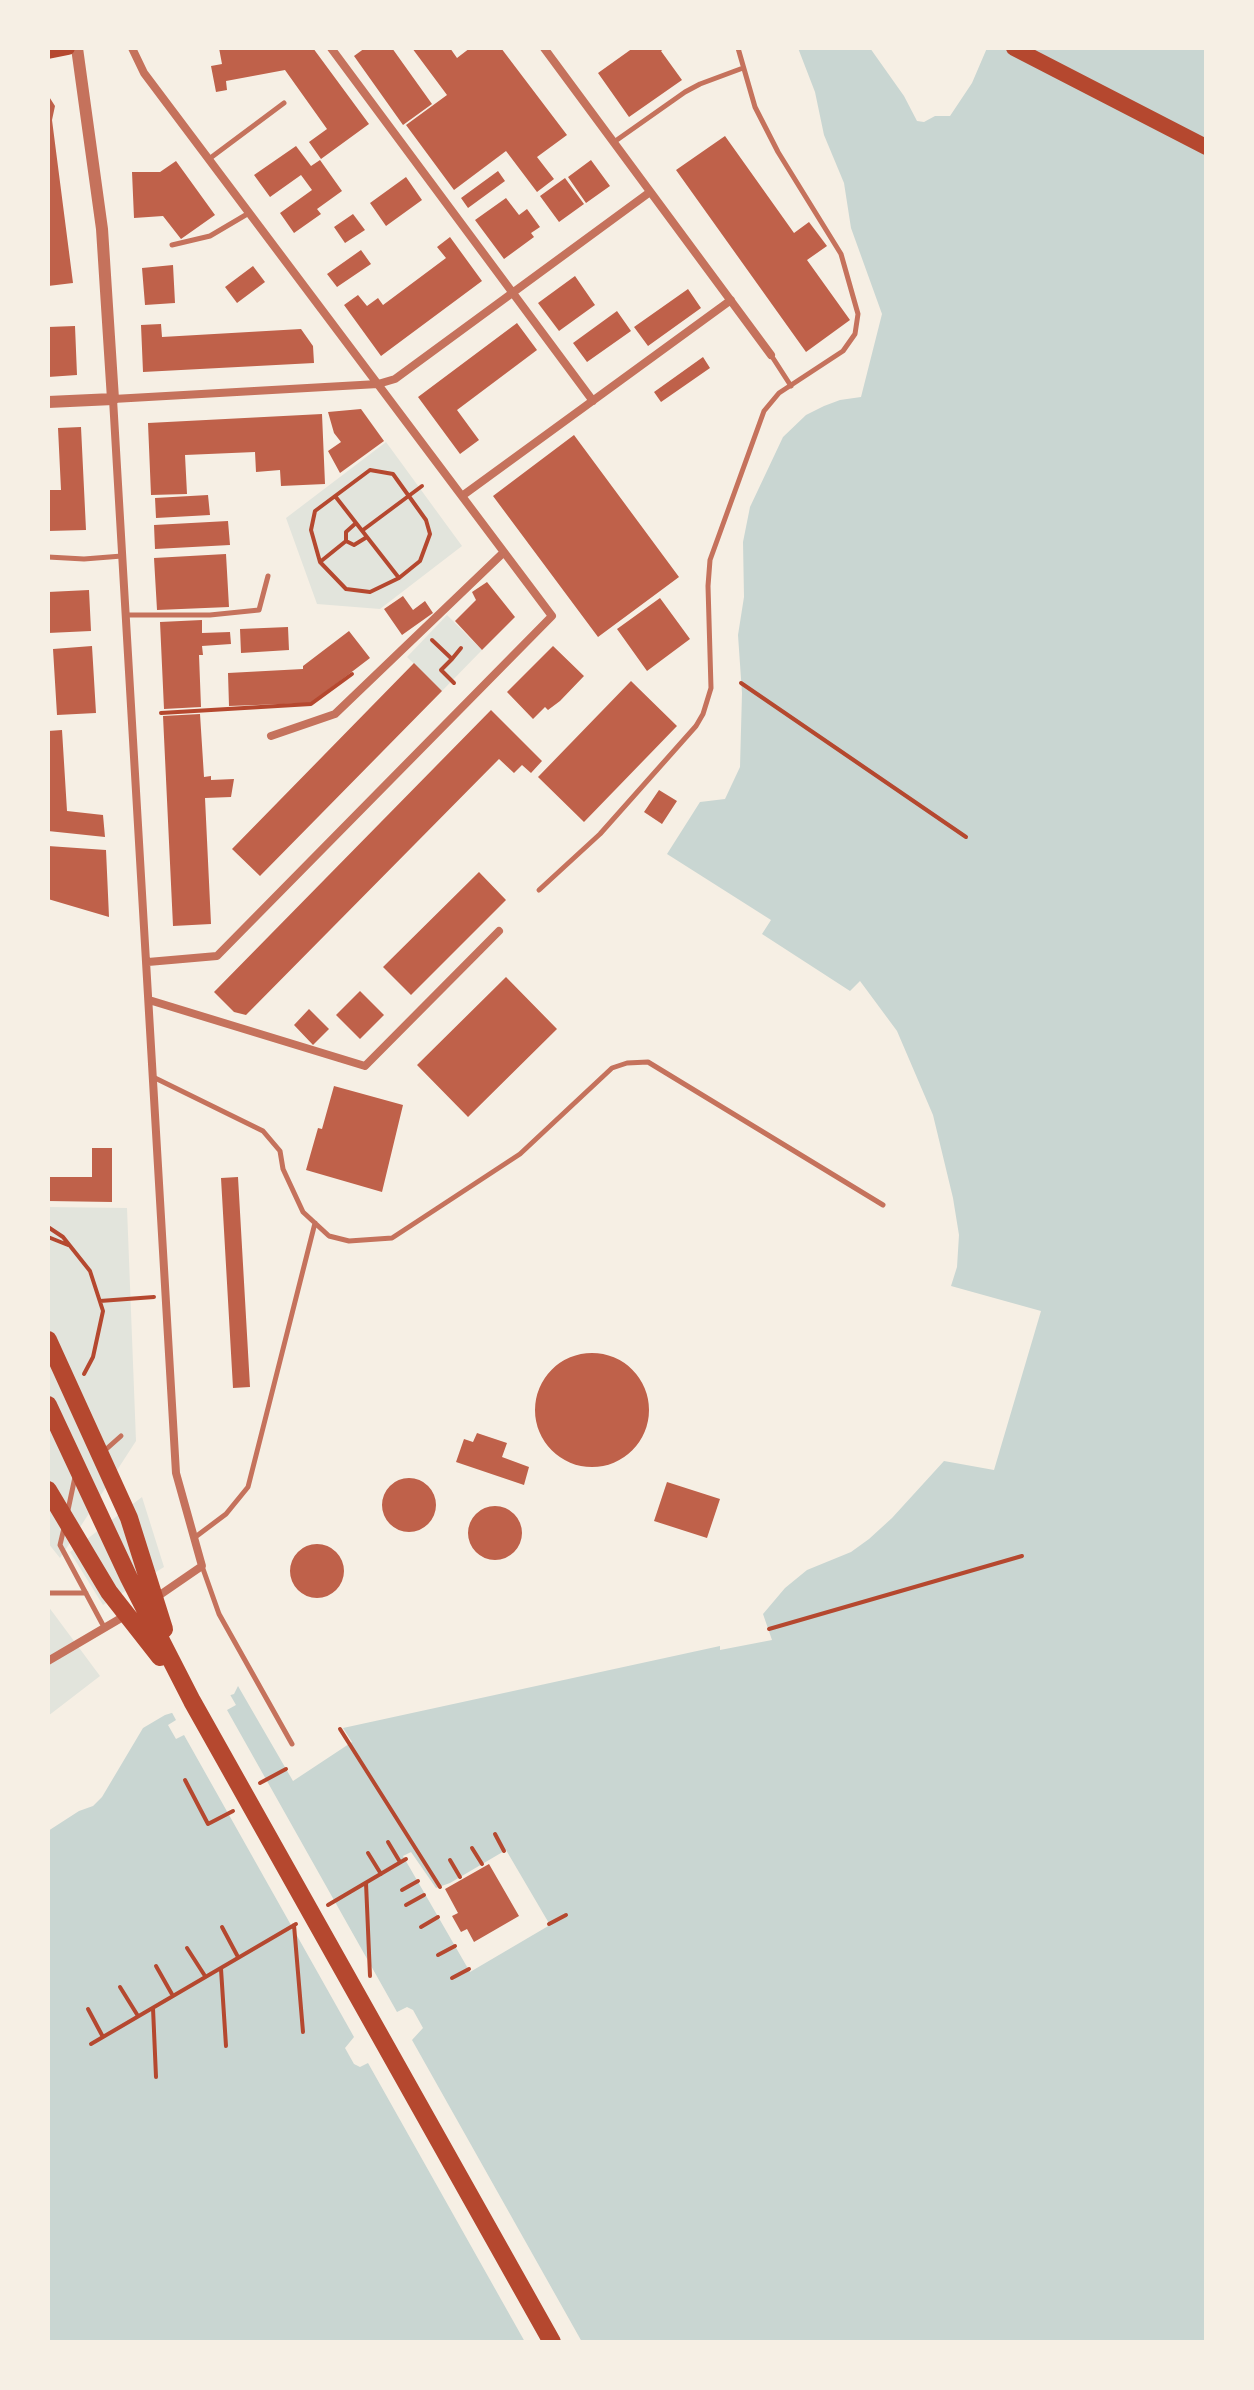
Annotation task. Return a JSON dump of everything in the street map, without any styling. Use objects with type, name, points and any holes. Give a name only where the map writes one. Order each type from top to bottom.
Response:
[{"type":"highway","points":[[48,1340],[133,1528],[175,1666]]},
{"type":"highway","points":[[48,1406],[126,1573],[175,1666],[553,2342]]},
{"type":"highway","points":[[48,1406],[129,1578],[187,1690],[553,2342]]},
{"type":"highway","points":[[48,1490],[109,1592],[187,1690]]},
{"type":"main road","points":[[48,52],[68,48]]},
{"type":"main road","points":[[1014,48],[1206,147]]},
{"type":"street","points":[[48,1661],[167,1591],[202,1566],[176,1473],[113,399],[97,181],[77,48]]},
{"type":"street","points":[[132,48],[144,73],[552,616],[217,956],[148,962]]},
{"type":"street","points":[[331,48],[593,401]]},
{"type":"street","points":[[544,48],[771,355]]},
{"type":"street","points":[[48,402],[378,384],[395,379],[650,192]]},
{"type":"street","points":[[462,496],[731,300]]},
{"type":"street","points":[[271,736],[335,714],[504,552]]},
{"type":"street","points":[[149,1000],[365,1066],[499,931]]},
{"type":"lane","points":[[539,890],[600,834],[696,726],[703,714],[711,688],[710,560],[764,411],[779,393],[843,351],[855,334],[858,314],[841,254],[772,141],[755,107],[738,48]]},
{"type":"lane","points":[[614,143],[685,92],[743,68]]},
{"type":"lane","points":[[209,159],[284,103]]},
{"type":"lane","points":[[172,245],[210,236],[249,213]]},
{"type":"lane","points":[[771,355],[791,386]]},
{"type":"lane","points":[[48,557],[84,559],[122,556]]},
{"type":"lane","points":[[126,615],[210,615],[259,610],[268,576]]},
{"type":"lane","points":[[153,1077],[263,1131],[280,1151],[283,1169],[303,1212],[329,1236],[349,1241],[392,1238],[520,1154],[612,1068],[627,1063],[648,1062],[883,1205]]},
{"type":"lane","points":[[194,1538],[226,1514],[248,1487],[315,1223]]},
{"type":"lane","points":[[96,1458],[121,1436]]},
{"type":"lane","points":[[86,1467],[75,1476],[60,1545],[104,1627]]},
{"type":"lane","points":[[202,1566],[219,1614],[292,1744]]},
{"type":"lane","points":[[48,1593],[86,1593]]},
{"type":"path","points":[[370,470],[393,474],[409,496],[426,520],[430,534],[420,561],[399,578],[370,592],[346,589],[320,562],[311,530],[315,511],[370,470]]},
{"type":"path","points":[[362,530],[422,486]]},
{"type":"path","points":[[335,496],[399,578]]},
{"type":"path","points":[[346,541],[346,532],[356,523]]},
{"type":"path","points":[[346,541],[351,545],[357,544],[367,537]]},
{"type":"path","points":[[320,562],[346,541]]},
{"type":"path","points":[[422,631],[452,659]]},
{"type":"path","points":[[454,683],[441,670],[461,648]]},
{"type":"path","points":[[161,713],[311,704],[371,660],[386,666]]},
{"type":"path","points":[[741,683],[966,837]]},
{"type":"path","points":[[48,1227],[63,1237],[90,1271],[103,1311],[93,1357],[80,1382]]},
{"type":"path","points":[[48,1237],[70,1246]]},
{"type":"path","points":[[100,1301],[166,1296]]},
{"type":"path","points":[[769,1629],[1022,1556]]},
{"type":"path","points":[[340,1729],[440,1887]]},
{"type":"path","points":[[260,1783],[286,1769]]},
{"type":"path","points":[[495,1834],[504,1851]]},
{"type":"path","points":[[319,1910],[403,1861],[388,1842]]},
{"type":"path","points":[[472,1848],[482,1864]]},
{"type":"path","points":[[368,1853],[381,1874]]},
{"type":"path","points":[[450,1860],[460,1877]]},
{"type":"path","points":[[402,1890],[418,1881]]},
{"type":"path","points":[[366,1883],[371,1986]]},
{"type":"path","points":[[406,1905],[424,1895]]},
{"type":"path","points":[[549,1924],[566,1915]]},
{"type":"path","points":[[91,2044],[307,1917]]},
{"type":"path","points":[[421,1927],[438,1917]]},
{"type":"path","points":[[294,1925],[303,2032]]},
{"type":"path","points":[[222,1927],[239,1957]]},
{"type":"path","points":[[438,1955],[455,1946]]},
{"type":"path","points":[[187,1948],[205,1977]]},
{"type":"path","points":[[156,1966],[173,1996]]},
{"type":"path","points":[[221,1968],[226,2046]]},
{"type":"path","points":[[452,1978],[469,1969]]},
{"type":"path","points":[[120,1987],[139,2017]]},
{"type":"path","points":[[153,2008],[156,2077]]},
{"type":"path","points":[[88,2009],[103,2037]]},
{"type":"shaded area","points":[[798,48],[870,48],[904,96],[917,121],[924,122],[935,116],[950,116],[972,83],[987,48],[1206,48],[1206,2342],[48,2342],[48,1831],[79,1811],[93,1806],[102,1797],[143,1728],[165,1715],[234,1694],[238,1686],[293,1781],[352,1742],[343,1728],[720,1646],[720,1650],[772,1640],[763,1614],[785,1588],[807,1570],[851,1552],[869,1539],[944,1461],[994,1470],[1041,1311],[951,1286],[957,1267],[959,1235],[953,1198],[933,1115],[897,1031],[860,981],[850,991],[762,934],[771,920],[667,854],[700,802],[725,799],[740,767],[742,693],[738,635],[744,597],[743,542],[750,507],[783,437],[806,415],[840,400],[861,397],[882,314],[851,228],[844,183],[824,135],[815,92]]},
{"type":"shaded area","points":[[386,442],[462,546],[380,609],[317,604],[286,518]]},
{"type":"shaded area","points":[[447,615],[482,650],[442,691],[407,657]]},
{"type":"shaded area","points":[[48,1207],[127,1208],[136,1441],[60,1558],[48,1543]]},
{"type":"shaded area","points":[[142,1497],[164,1567],[103,1605],[70,1552]]},
{"type":"shaded area","points":[[48,1606],[100,1676],[48,1716]]},
{"type":"pier","points":[[228,1691],[236,1705],[227,1710],[397,2012],[407,2007],[413,2010],[423,2028],[412,2040],[582,2342],[525,2342],[368,2063],[360,2067],[354,2064],[345,2048],[354,2037],[184,1735],[176,1739],[168,1725],[176,1720],[170,1709]]},
{"type":"pier","points":[[506,1850],[550,1925],[470,1972],[403,1856],[411,1852],[436,1888]]},
{"type":"building","points":[[219,48],[313,48],[369,124],[321,159],[309,142],[327,129],[285,70],[226,81],[227,90],[216,92],[211,66],[222,64]]},
{"type":"building","points":[[365,48],[392,48],[432,104],[403,125],[354,56]]},
{"type":"building","points":[[412,48],[450,48],[457,58],[470,48],[501,48],[567,135],[537,157],[554,179],[537,192],[506,151],[454,190],[406,125],[447,95]]},
{"type":"building","points":[[633,48],[665,48],[661,51],[682,80],[629,117],[598,73]]},
{"type":"building","points":[[48,95],[55,106],[52,120],[73,283],[48,286]]},
{"type":"building","points":[[725,136],[794,233],[809,222],[827,246],[807,260],[850,320],[806,352],[676,170]]},
{"type":"building","points":[[296,146],[311,166],[320,160],[342,191],[317,209],[321,214],[294,233],[280,213],[312,190],[301,175],[270,197],[254,175]]},
{"type":"building","points":[[591,160],[610,186],[586,203],[568,177]]},
{"type":"building","points":[[176,161],[215,215],[181,239],[163,216],[134,218],[132,172],[160,172]]},
{"type":"building","points":[[498,171],[505,181],[468,208],[461,198]]},
{"type":"building","points":[[406,177],[422,200],[386,226],[370,203]]},
{"type":"building","points":[[565,178],[584,204],[559,222],[540,196]]},
{"type":"building","points":[[506,198],[519,215],[527,209],[540,227],[531,233],[534,237],[504,259],[475,220]]},
{"type":"building","points":[[353,214],[365,230],[345,243],[334,227]]},
{"type":"building","points":[[450,237],[482,281],[381,356],[344,305],[358,295],[367,306],[378,298],[383,305],[446,258],[437,247]]},
{"type":"building","points":[[361,250],[371,264],[337,287],[327,274]]},
{"type":"building","points":[[173,265],[175,303],[145,305],[142,268]]},
{"type":"building","points":[[253,266],[265,282],[237,303],[225,287]]},
{"type":"building","points":[[575,276],[595,305],[559,331],[538,303]]},
{"type":"building","points":[[688,289],[701,308],[648,346],[634,327]]},
{"type":"building","points":[[617,311],[631,331],[587,362],[573,343]]},
{"type":"building","points":[[517,323],[537,350],[457,410],[479,440],[460,454],[418,397]]},
{"type":"building","points":[[161,324],[162,337],[301,329],[313,346],[314,363],[143,372],[141,325]]},
{"type":"building","points":[[75,326],[77,375],[48,377],[48,327]]},
{"type":"building","points":[[703,357],[710,368],[661,402],[654,392]]},
{"type":"building","points":[[361,409],[384,441],[340,473],[328,451],[341,442],[334,433],[328,412]]},
{"type":"building","points":[[322,414],[325,484],[281,486],[280,470],[256,472],[255,452],[185,455],[187,494],[151,495],[148,423]]},
{"type":"building","points":[[81,427],[86,530],[48,531],[48,490],[61,490],[58,428]]},
{"type":"building","points":[[574,435],[679,577],[598,637],[493,496]]},
{"type":"building","points":[[208,495],[210,515],[156,518],[155,498]]},
{"type":"building","points":[[228,521],[230,545],[155,549],[154,525]]},
{"type":"building","points":[[226,554],[229,607],[157,610],[154,558]]},
{"type":"building","points":[[487,582],[515,617],[482,650],[455,621],[476,600],[472,592]]},
{"type":"building","points":[[89,590],[91,631],[48,633],[48,592]]},
{"type":"building","points":[[403,596],[413,610],[425,601],[433,613],[402,635],[384,609]]},
{"type":"building","points":[[660,598],[690,639],[647,671],[617,629]]},
{"type":"building","points":[[202,620],[202,633],[230,632],[231,644],[202,646],[203,655],[199,655],[201,707],[164,709],[160,622]]},
{"type":"building","points":[[288,627],[289,650],[241,653],[240,629]]},
{"type":"building","points":[[349,631],[370,658],[311,703],[229,706],[228,673],[303,669]]},
{"type":"building","points":[[92,646],[96,713],[57,715],[53,649]]},
{"type":"building","points":[[553,646],[584,676],[560,701],[548,710],[545,707],[533,719],[507,692]]},
{"type":"building","points":[[414,663],[442,691],[260,876],[232,849]]},
{"type":"building","points":[[631,681],[677,726],[584,822],[538,777]]},
{"type":"building","points":[[491,710],[542,761],[531,773],[522,765],[514,773],[499,759],[246,1015],[234,1012],[214,992]]},
{"type":"building","points":[[200,714],[204,777],[211,776],[211,780],[234,779],[231,797],[205,798],[211,924],[173,926],[163,716]]},
{"type":"building","points":[[62,730],[67,811],[103,815],[105,837],[48,831],[48,731]]},
{"type":"building","points":[[659,790],[677,801],[662,824],[644,812]]},
{"type":"building","points":[[48,846],[106,850],[109,917],[48,899]]},
{"type":"building","points":[[479,872],[506,900],[411,995],[383,967]]},
{"type":"building","points":[[506,977],[557,1029],[468,1117],[417,1065]]},
{"type":"building","points":[[360,991],[384,1015],[360,1039],[336,1015]]},
{"type":"building","points":[[309,1009],[329,1029],[313,1045],[294,1025]]},
{"type":"building","points":[[334,1086],[403,1105],[382,1192],[306,1170]]},
{"type":"building","points":[[92,1148],[112,1148],[112,1202],[48,1201],[48,1177],[92,1177]]},
{"type":"building","points":[[238,1177],[250,1387],[233,1388],[221,1178]]},
{"type":"building","points":[[592,1353],[614,1357],[632,1370],[645,1388],[649,1410],[645,1432],[632,1450],[614,1463],[592,1467],[570,1463],[552,1450],[539,1432],[535,1410],[539,1388],[552,1370],[570,1357]]},
{"type":"building","points":[[477,1433],[507,1443],[502,1457],[529,1467],[524,1485],[456,1462],[464,1439],[473,1442]]},
{"type":"building","points":[[409,1478],[428,1486],[436,1505],[428,1524],[409,1532],[390,1524],[382,1505],[390,1486]]},
{"type":"building","points":[[667,1482],[720,1499],[707,1538],[654,1521]]},
{"type":"building","points":[[495,1506],[514,1514],[522,1533],[514,1552],[495,1560],[476,1552],[468,1533],[476,1514]]},
{"type":"building","points":[[317,1544],[336,1552],[344,1571],[336,1590],[317,1598],[298,1590],[290,1571],[298,1552]]},
{"type":"building","points":[[489,1864],[519,1916],[474,1942],[467,1929],[461,1932],[452,1916],[458,1913],[445,1889]]}]
